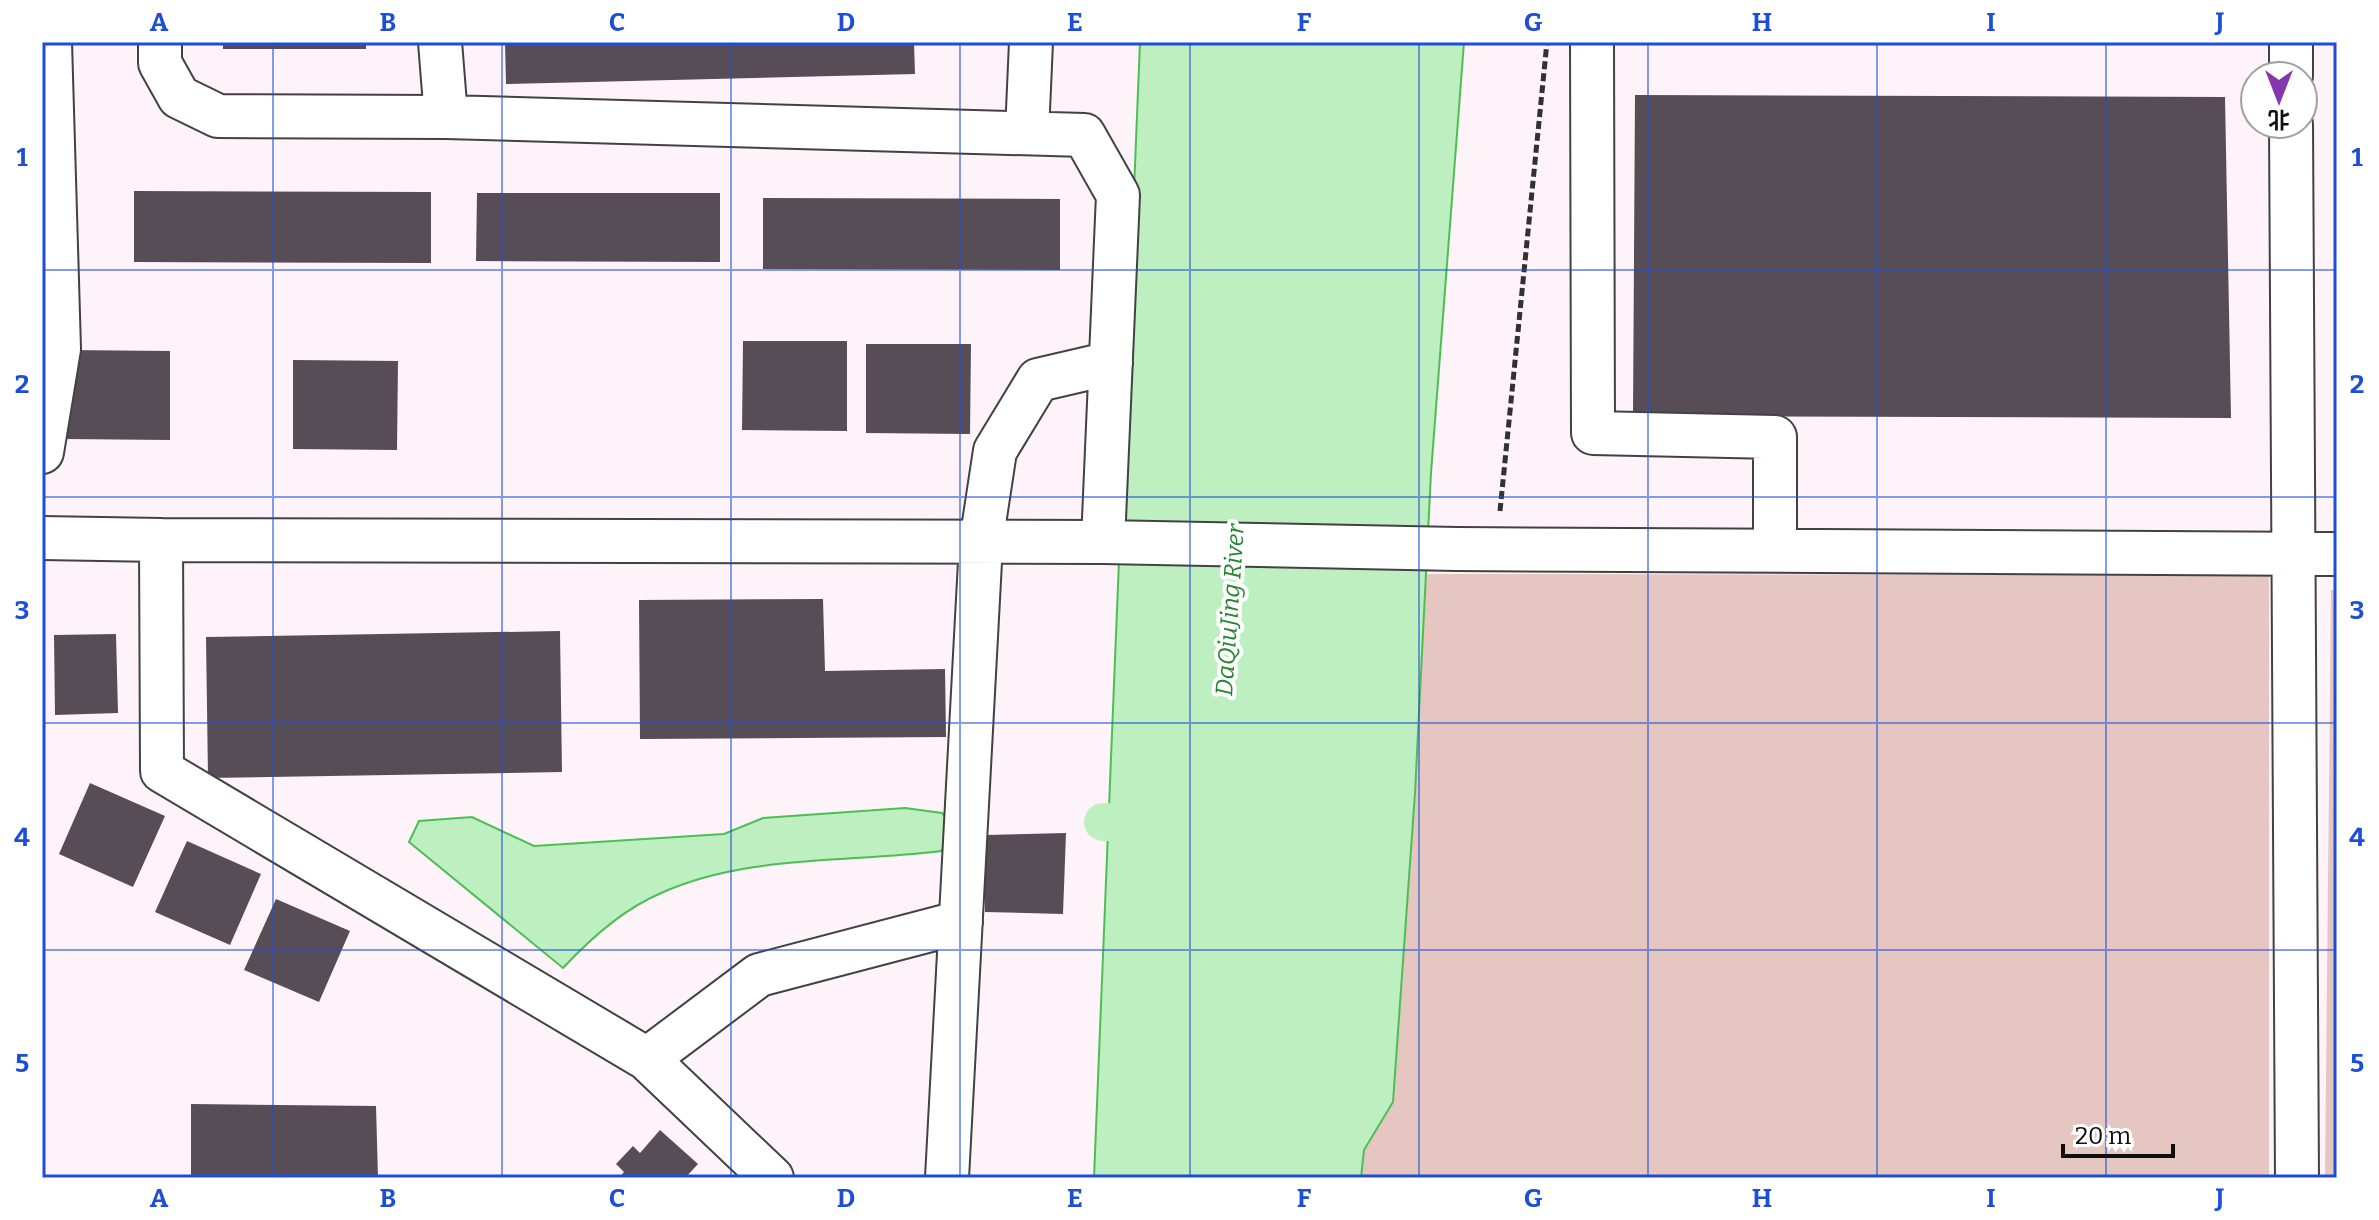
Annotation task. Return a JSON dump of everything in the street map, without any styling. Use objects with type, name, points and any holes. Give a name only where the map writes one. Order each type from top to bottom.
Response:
[{"type":"street","points":[[42,452],[59,349],[50,42]]},
{"type":"street","points":[[160,42],[160,63],[179,97],[218,116],[446,117],[1084,135],[1118,195],[1103,542]]},
{"type":"street","points":[[440,42],[446,117]]},
{"type":"street","points":[[1027,133],[1031,42]]},
{"type":"street","points":[[1592,42],[1593,433],[1775,437],[1775,550]]},
{"type":"street","points":[[2291,140],[2297,1178]]},
{"type":"street","points":[[947,1178],[981,543],[995,451],[1038,380],[1111,363]]},
{"type":"street","points":[[42,538],[1103,542],[1476,549],[2293,551],[2337,554]]},
{"type":"street","points":[[161,540],[162,771],[647,1059],[772,1178]]},
{"type":"street","points":[[647,1059],[759,975],[961,922]]},
{"type":"path","points":[[1476,549],[1547,42]]},
{"type":"shaded area","points":[[1426,574],[2269,575],[2269,1178],[1361,1178],[1364,1150],[1393,1102]]},
{"type":"shaded area","points":[[2331,590],[2337,590],[2337,1178],[2325,1178]]},
{"type":"water","name":"DaQiuJing River","points":[[1140,42],[1464,42],[1431,473],[1415,793],[1393,1102],[1364,1150],[1361,1178],[1094,1178]]},
{"type":"water","points":[[905,808],[942,813],[956,829],[941,851],[762,866],[692,881],[632,908],[595,936],[563,968],[409,842],[419,821],[472,817],[534,846],[724,834],[763,818]]},
{"type":"building","points":[[223,42],[366,42],[366,49],[223,49]]},
{"type":"building","points":[[505,42],[914,42],[915,74],[506,84]]},
{"type":"building","points":[[1635,95],[2225,97],[2231,418],[1633,416]]},
{"type":"building","points":[[134,191],[431,192],[431,263],[134,262]]},
{"type":"building","points":[[477,193],[720,193],[720,262],[476,261]]},
{"type":"building","points":[[763,198],[1060,199],[1060,270],[763,269]]},
{"type":"building","points":[[743,341],[847,341],[847,431],[742,430]]},
{"type":"building","points":[[866,344],[971,344],[970,434],[866,433]]},
{"type":"building","points":[[65,350],[170,351],[170,440],[65,439]]},
{"type":"building","points":[[293,360],[398,361],[397,450],[293,449]]},
{"type":"building","points":[[823,599],[825,671],[945,669],[946,737],[640,739],[639,600]]},
{"type":"building","points":[[560,631],[562,772],[208,778],[206,637]]},
{"type":"building","points":[[116,634],[118,713],[55,715],[54,635]]},
{"type":"building","points":[[90,783],[165,816],[133,887],[59,854]]},
{"type":"building","points":[[1066,833],[1063,914],[985,912],[985,835]]},
{"type":"building","points":[[187,841],[261,874],[230,945],[155,912]]},
{"type":"building","points":[[276,899],[350,931],[319,1002],[244,970]]},
{"type":"building","points":[[191,1104],[376,1106],[378,1178],[191,1178]]},
{"type":"building","points":[[660,1130],[698,1164],[685,1178],[619,1178],[624,1172],[616,1164],[633,1146],[640,1153]]},
{"type":"waterway","points":[[1103,822],[1108,822]]}]
